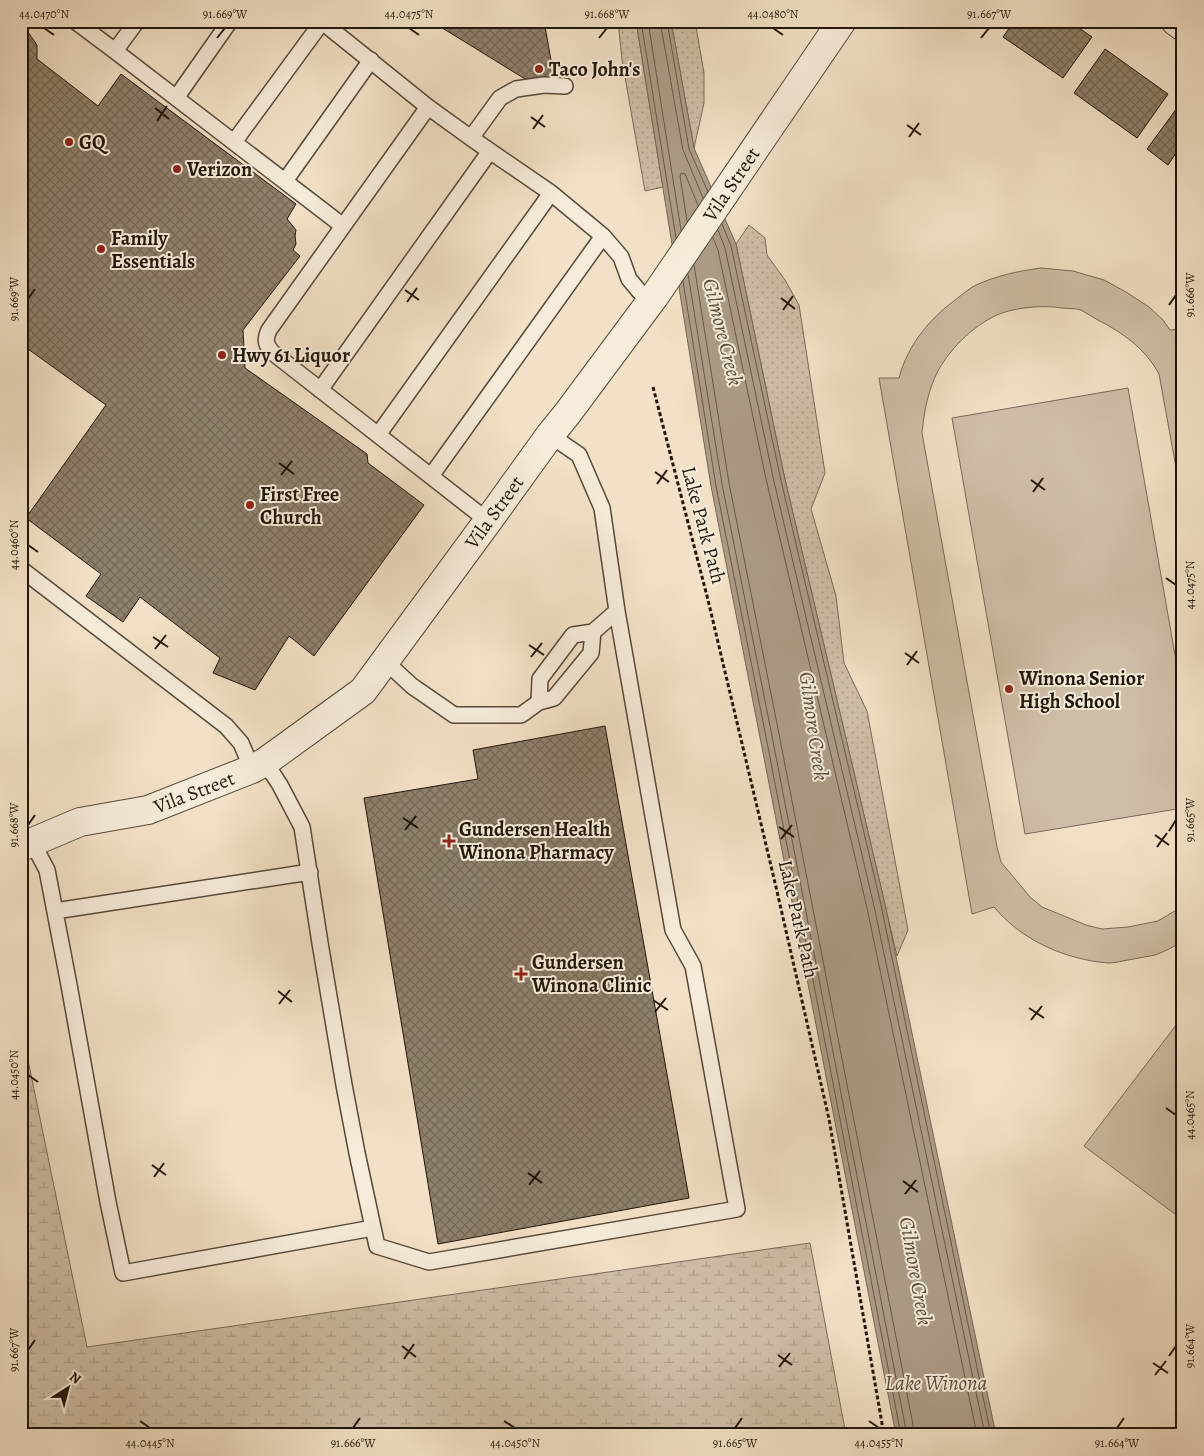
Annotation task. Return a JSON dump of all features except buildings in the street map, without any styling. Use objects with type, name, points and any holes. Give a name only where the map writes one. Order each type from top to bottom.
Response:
[{"type":"street","name":"Vila Street","points":[[27,844],[80,822],[148,810],[258,766],[363,691],[652,299],[842,21]]},
{"type":"street","points":[[1175,21],[1183,27]]},
{"type":"lane","points":[[75,21],[343,226]]},
{"type":"lane","points":[[115,51],[137,21]]},
{"type":"lane","points":[[176,98],[230,21]]},
{"type":"lane","points":[[234,142],[321,21],[428,107],[551,193],[603,236],[621,257],[629,279],[639,292],[652,299]]},
{"type":"lane","points":[[285,181],[371,60]]},
{"type":"lane","points":[[470,138],[500,98],[516,89],[544,85],[565,86]]},
{"type":"lane","points":[[428,107],[269,330],[266,346],[488,521]]},
{"type":"lane","points":[[320,390],[490,151]]},
{"type":"lane","points":[[378,435],[551,193]]},
{"type":"lane","points":[[430,476],[603,236]]},
{"type":"lane","points":[[21,569],[226,726],[258,766],[280,785],[302,827],[344,1085],[377,1246],[429,1262],[736,1210],[693,966],[672,930],[616,611],[602,508],[579,455],[550,435]]},
{"type":"lane","points":[[538,702],[540,679],[573,635],[593,632],[616,611]]},
{"type":"lane","points":[[385,661],[412,686],[454,716],[521,715],[538,702],[554,698],[591,653],[593,632]]},
{"type":"lane","points":[[27,844],[47,870],[108,1202],[123,1273],[373,1228]]},
{"type":"lane","points":[[55,911],[310,872]]},
{"type":"path","name":"Lake Park Path","points":[[653,387],[708,600],[829,1119],[884,1435]]},
{"type":"green space","points":[[618,21],[636,21],[663,187],[645,191],[622,60]]},
{"type":"green space","points":[[671,21],[695,21],[704,73],[704,103],[694,148]]},
{"type":"green space","points":[[749,225],[765,238],[767,255],[785,280],[799,305],[825,473],[811,509],[836,596],[844,663],[867,711],[908,930],[897,956],[784,475],[736,244]]},
{"type":"green space","points":[[1041,268],[1073,271],[1104,280],[1149,307],[1163,320],[1170,330],[1183,329],[1183,506],[1159,374],[1148,357],[1133,342],[1079,309],[1032,307],[1016,309],[983,322],[965,336],[943,362],[938,371],[927,401],[922,433],[1001,862],[1030,897],[1042,907],[1086,925],[1102,929],[1128,927],[1158,921],[1183,906],[1183,942],[1155,955],[1114,963],[1077,958],[1045,946],[1017,929],[994,907],[972,914],[879,378],[899,378],[908,354],[921,333],[948,305],[970,288],[982,282],[1015,272]]},
{"type":"green space","points":[[1128,388],[1183,700],[1183,808],[1025,834],[952,418]]},
{"type":"green space","points":[[1183,1016],[1183,1220],[1084,1146]]},
{"type":"green space","points":[[21,1026],[87,1347],[810,1243],[846,1435],[21,1435]]},
{"type":"water","name":"Lake Winona","points":[[636,21],[671,21],[694,148],[736,244],[784,475],[885,904],[996,1435],[896,1435],[711,486]]},
{"type":"place","name":"Taco John's","points":[[539,69]]},
{"type":"place","name":"GQ","points":[[69,142]]},
{"type":"place","name":"Verizon","points":[[177,169]]},
{"type":"place","name":"Family Essentials","points":[[101,249]]},
{"type":"place","name":"Hwy 61 Liquor","points":[[222,355]]},
{"type":"place","name":"First Free Church","points":[[250,505]]},
{"type":"place","name":"Winona Senior High School","points":[[1009,689]]},
{"type":"place","name":"Gundersen Health Winona Pharmacy","points":[[449,841]]},
{"type":"place","name":"Gundersen Winona Clinic","points":[[521,974]]},
{"type":"water label","name":"Gilmore Creek","points":[[723,332]]},
{"type":"water label","name":"Gilmore Creek","points":[[814,726]]},
{"type":"water label","name":"Gilmore Creek","points":[[916,1271]]}]
